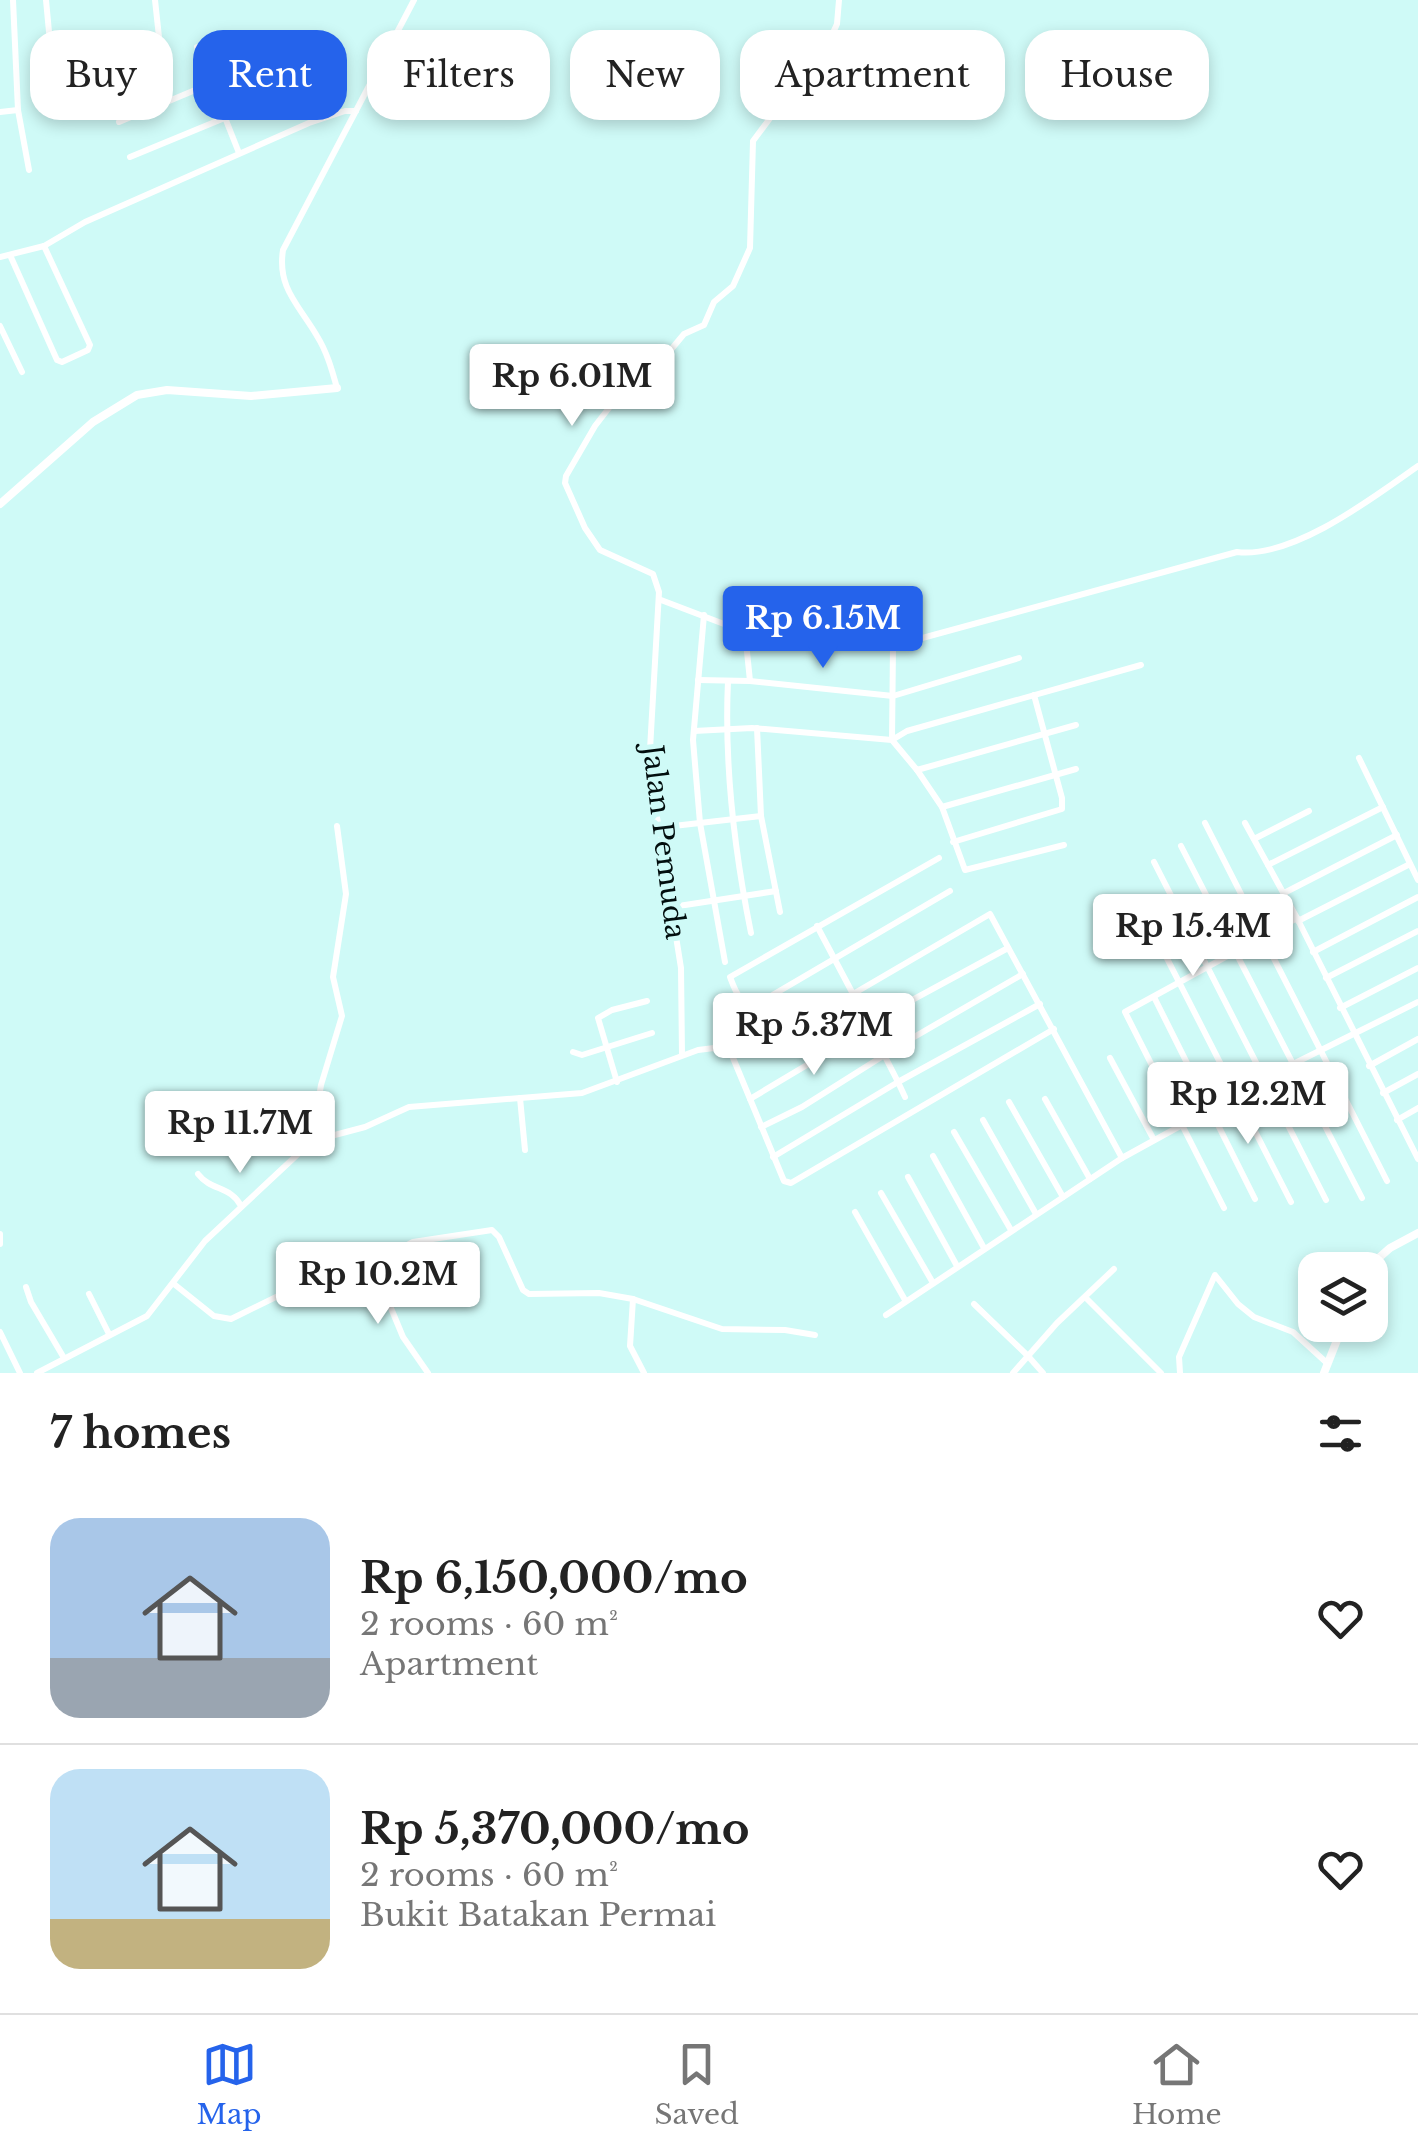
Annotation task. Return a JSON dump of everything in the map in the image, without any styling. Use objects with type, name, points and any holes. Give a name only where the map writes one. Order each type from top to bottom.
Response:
[{"type":"street","points":[[13,0],[18,110],[29,170]]},
{"type":"street","points":[[46,0],[49,30]]},
{"type":"street","points":[[155,0],[158,30]]},
{"type":"street","points":[[0,504],[93,422],[136,395],[167,390],[251,396],[336,388],[320,342],[287,293],[281,262],[286,242],[414,0]]},
{"type":"street","points":[[839,0],[832,35],[753,140],[750,248],[733,286],[714,302],[704,326],[684,334],[664,358],[629,382],[594,426],[566,476],[585,528],[600,550],[653,574],[661,600],[745,632],[893,646],[1237,552],[1252,554],[1279,548],[1344,515],[1418,466]]},
{"type":"street","points":[[119,122],[193,91]]},
{"type":"street","points":[[0,112],[18,110]]},
{"type":"street","points":[[0,257],[44,246],[86,222],[238,154],[333,114],[356,111]]},
{"type":"street","points":[[130,157],[220,120]]},
{"type":"street","points":[[226,120],[238,154]]},
{"type":"street","points":[[10,256],[57,360],[62,362],[90,346],[44,246]]},
{"type":"street","points":[[0,326],[22,372]]},
{"type":"street","name":"Jalan Pemuda","points":[[661,600],[650,768],[680,968],[682,1055]]},
{"type":"street","points":[[704,615],[694,732],[700,822],[724,962]]},
{"type":"street","points":[[745,632],[750,681]]},
{"type":"street","points":[[893,646],[892,740],[942,807],[966,870],[1064,845]]},
{"type":"street","points":[[698,680],[750,681],[892,696],[1019,658]]},
{"type":"street","points":[[694,732],[757,728],[892,740],[907,731],[1142,665]]},
{"type":"street","points":[[728,681],[726,729],[731,819],[751,932]]},
{"type":"street","points":[[954,842],[1060,811],[1063,804],[1034,694]]},
{"type":"street","points":[[917,770],[1076,725]]},
{"type":"street","points":[[757,728],[761,816],[780,912]]},
{"type":"street","points":[[1359,758],[1418,880]]},
{"type":"street","points":[[942,807],[1076,769]]},
{"type":"street","points":[[1268,865],[1383,807]]},
{"type":"street","points":[[1254,838],[1310,811]]},
{"type":"street","points":[[656,828],[761,816]]},
{"type":"street","points":[[1245,823],[1418,1159]]},
{"type":"street","points":[[1205,824],[1387,1181]]},
{"type":"street","points":[[312,1140],[322,1085],[342,1016],[333,977],[346,894],[338,826]]},
{"type":"street","points":[[1284,894],[1396,835]]},
{"type":"street","points":[[1182,846],[1362,1198]]},
{"type":"street","points":[[939,858],[730,977],[740,1000],[750,1005],[780,991],[950,891]]},
{"type":"street","points":[[1154,862],[1326,1200]]},
{"type":"street","points":[[1224,1208],[1125,1012],[1410,864]]},
{"type":"street","points":[[672,907],[776,890]]},
{"type":"street","points":[[1313,952],[1418,897]]},
{"type":"street","points":[[38,1373],[147,1316],[205,1241],[312,1140],[365,1127],[409,1106],[582,1094],[682,1055],[714,1048],[748,1055],[990,914],[1122,1158]]},
{"type":"street","points":[[816,926],[905,1097]]},
{"type":"street","points":[[1150,927],[1291,1202]]},
{"type":"street","points":[[1326,978],[1418,930]]},
{"type":"street","points":[[750,1100],[868,1026],[1008,948]]},
{"type":"street","points":[[1340,1008],[1418,968]]},
{"type":"street","points":[[762,1127],[1023,974]]},
{"type":"street","points":[[1154,996],[1255,1199]]},
{"type":"street","points":[[617,1082],[598,1018],[647,1001]]},
{"type":"street","points":[[886,1315],[1122,1158],[1293,1064],[1418,1002]]},
{"type":"street","points":[[774,1157],[898,1082],[1040,1004]]},
{"type":"street","points":[[730,1052],[784,1181],[792,1182],[1054,1030]]},
{"type":"street","points":[[573,1052],[582,1056],[652,1033]]},
{"type":"street","points":[[1369,1066],[1418,1040]]},
{"type":"street","points":[[1110,1058],[1154,1140]]},
{"type":"street","points":[[1383,1092],[1418,1074]]},
{"type":"street","points":[[520,1098],[525,1150]]},
{"type":"street","points":[[1045,1099],[1090,1179]]},
{"type":"street","points":[[1009,1102],[1062,1197]]},
{"type":"street","points":[[1397,1120],[1418,1108]]},
{"type":"street","points":[[983,1120],[1036,1214]]},
{"type":"street","points":[[954,1132],[1011,1230]]},
{"type":"street","points":[[933,1156],[984,1248]]},
{"type":"street","points":[[198,1174],[207,1184],[232,1192],[242,1206]]},
{"type":"street","points":[[908,1178],[957,1266]]},
{"type":"street","points":[[881,1193],[932,1283]]},
{"type":"street","points":[[855,1212],[904,1300]]},
{"type":"street","points":[[174,1284],[214,1316],[231,1319],[322,1274],[424,1239],[492,1230],[499,1237],[523,1290],[529,1294],[599,1292],[722,1329],[785,1330],[815,1335]]},
{"type":"street","points":[[1385,1252],[1418,1232]]},
{"type":"street","points":[[0,1234],[0,1244]]},
{"type":"street","points":[[371,1260],[403,1337],[428,1373]]},
{"type":"street","points":[[1013,1373],[1114,1269]]},
{"type":"street","points":[[1180,1373],[1179,1357],[1215,1275],[1238,1304],[1254,1317],[1293,1332],[1326,1369],[1336,1342]]},
{"type":"street","points":[[26,1287],[64,1358]]},
{"type":"street","points":[[88,1294],[109,1334]]},
{"type":"street","points":[[1085,1297],[1161,1373]]},
{"type":"street","points":[[632,1299],[630,1346],[644,1373]]},
{"type":"street","points":[[974,1304],[1044,1373]]},
{"type":"street","points":[[0,1332],[20,1373]]}]
